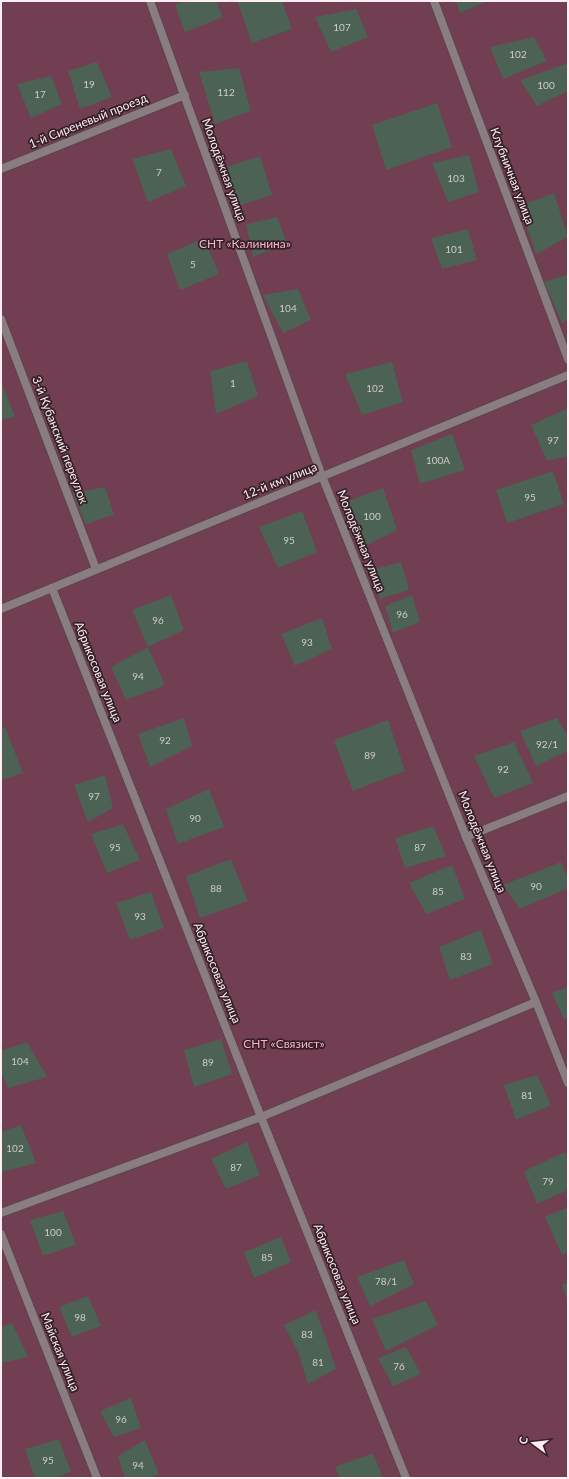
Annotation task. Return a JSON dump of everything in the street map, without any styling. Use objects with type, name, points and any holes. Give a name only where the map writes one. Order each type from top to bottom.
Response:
[{"type":"street","name":"Молодёжная улица","points":[[150,1],[322,476],[466,837],[536,1002],[568,1084]]},
{"type":"street","name":"Клубничная улица","points":[[434,1],[568,359]]},
{"type":"street","name":"1-й Сиреневый проезд","points":[[1,169],[185,95]]},
{"type":"street","name":"3-й Кубанский переулок","points":[[1,319],[96,569]]},
{"type":"street","name":"12-й км улица","points":[[1,609],[568,375]]},
{"type":"street","name":"Абрикосовая улица","points":[[52,588],[406,1478]]},
{"type":"street","points":[[466,837],[568,796]]},
{"type":"street","points":[[1,1213],[261,1116],[536,1002]]},
{"type":"street","name":"Майская улица","points":[[1,1234],[97,1478]]},
{"type":"green space","name":"СНТ «Связист»","points":[[1,1],[568,1],[568,1478],[1,1478]]},
{"type":"building","points":[[185,1],[216,1],[223,17],[185,32],[175,5]]},
{"type":"building","points":[[237,1],[282,1],[292,29],[252,43]]},
{"type":"building","points":[[456,1],[488,1],[460,13]]},
{"type":"building","points":[[356,9],[368,37],[331,52],[315,17]]},
{"type":"building","points":[[534,37],[547,61],[503,79],[490,47]]},
{"type":"building","points":[[97,62],[112,97],[80,109],[68,71]]},
{"type":"building","points":[[568,63],[568,91],[537,106],[520,80]]},
{"type":"building","points":[[239,68],[251,111],[215,124],[199,72]]},
{"type":"building","points":[[51,76],[62,104],[31,118],[17,84]]},
{"type":"building","points":[[437,103],[452,147],[386,170],[372,125]]},
{"type":"building","points":[[171,149],[186,186],[148,202],[132,159]]},
{"type":"building","points":[[469,155],[479,192],[448,202],[432,163]]},
{"type":"building","points":[[260,156],[272,195],[238,206],[225,167]]},
{"type":"building","points":[[554,193],[568,237],[536,254],[520,206]]},
{"type":"building","points":[[277,217],[287,243],[253,257],[246,224]]},
{"type":"building","points":[[468,229],[477,260],[442,269],[431,238]]},
{"type":"building","points":[[204,238],[219,274],[180,290],[167,254]]},
{"type":"building","points":[[568,274],[568,320],[562,323],[544,282]]},
{"type":"building","points":[[298,289],[311,320],[283,333],[263,295]]},
{"type":"building","points":[[247,361],[258,396],[216,414],[210,371]]},
{"type":"building","points":[[392,362],[403,402],[362,415],[345,374]]},
{"type":"building","points":[[1,382],[15,417],[1,420]]},
{"type":"building","points":[[568,408],[568,456],[547,461],[531,425]]},
{"type":"building","points":[[452,434],[465,470],[420,484],[411,450]]},
{"type":"building","points":[[553,471],[564,504],[507,523],[496,490]]},
{"type":"building","points":[[105,487],[114,515],[86,525],[73,493]]},
{"type":"building","points":[[383,488],[397,530],[365,546],[346,502]]},
{"type":"building","points":[[302,511],[317,552],[278,568],[259,527]]},
{"type":"building","points":[[401,562],[409,590],[380,599],[371,570]]},
{"type":"building","points":[[171,595],[184,630],[148,647],[132,610]]},
{"type":"building","points":[[412,595],[420,622],[393,633],[385,606]]},
{"type":"building","points":[[322,618],[332,649],[295,666],[281,634]]},
{"type":"building","points":[[148,647],[165,685],[126,700],[111,667]]},
{"type":"building","points":[[184,718],[192,746],[150,767],[138,734]]},
{"type":"building","points":[[557,718],[568,736],[568,751],[536,766],[520,731]]},
{"type":"building","points":[[388,720],[405,771],[353,791],[334,740]]},
{"type":"building","points":[[5,727],[23,773],[1,780],[1,729]]},
{"type":"building","points":[[514,742],[533,783],[494,798],[474,756]]},
{"type":"building","points":[[105,775],[113,808],[88,822],[74,785]]},
{"type":"building","points":[[209,789],[224,827],[178,844],[166,809]]},
{"type":"building","points":[[123,824],[140,860],[107,873],[91,834]]},
{"type":"building","points":[[433,826],[446,856],[405,868],[395,838]]},
{"type":"building","points":[[231,859],[248,901],[200,918],[186,876]]},
{"type":"building","points":[[561,862],[568,878],[568,888],[520,909],[503,885]]},
{"type":"building","points":[[452,865],[465,899],[426,914],[409,883]]},
{"type":"building","points":[[151,892],[164,928],[130,940],[116,903]]},
{"type":"building","points":[[481,930],[493,964],[450,980],[439,947]]},
{"type":"building","points":[[568,987],[568,1018],[564,1019],[552,993]]},
{"type":"building","points":[[221,1039],[232,1074],[194,1087],[184,1050]]},
{"type":"building","points":[[27,1042],[47,1077],[8,1088],[1,1072],[1,1051]]},
{"type":"building","points":[[537,1075],[551,1105],[516,1120],[504,1085]]},
{"type":"building","points":[[21,1125],[36,1163],[2,1172],[1,1132]]},
{"type":"building","points":[[247,1142],[260,1175],[226,1189],[211,1159]]},
{"type":"building","points":[[565,1152],[568,1159],[568,1190],[537,1204],[524,1171]]},
{"type":"building","points":[[568,1207],[568,1253],[562,1255],[545,1217]]},
{"type":"building","points":[[63,1211],[76,1245],[43,1256],[30,1220]]},
{"type":"building","points":[[281,1237],[291,1262],[254,1278],[244,1252]]},
{"type":"building","points":[[404,1260],[414,1284],[370,1306],[357,1277]]},
{"type":"building","points":[[568,1282],[568,1303],[562,1285]]},
{"type":"building","points":[[88,1296],[101,1326],[72,1337],[59,1307]]},
{"type":"building","points":[[426,1301],[438,1325],[386,1351],[372,1319]]},
{"type":"building","points":[[316,1310],[336,1369],[308,1384],[299,1355],[284,1325]]},
{"type":"building","points":[[12,1323],[28,1357],[1,1363],[1,1327]]},
{"type":"building","points":[[406,1347],[421,1374],[393,1386],[378,1358]]},
{"type":"building","points":[[131,1398],[141,1428],[114,1437],[100,1411]]},
{"type":"building","points":[[59,1439],[71,1472],[55,1478],[35,1478],[25,1449]]},
{"type":"building","points":[[145,1440],[159,1474],[149,1478],[125,1478],[118,1456]]},
{"type":"building","points":[[373,1453],[383,1478],[340,1478],[335,1467]]},
{"type":"park label","name":"СНТ «Калинина»","points":[[245,244]]}]
